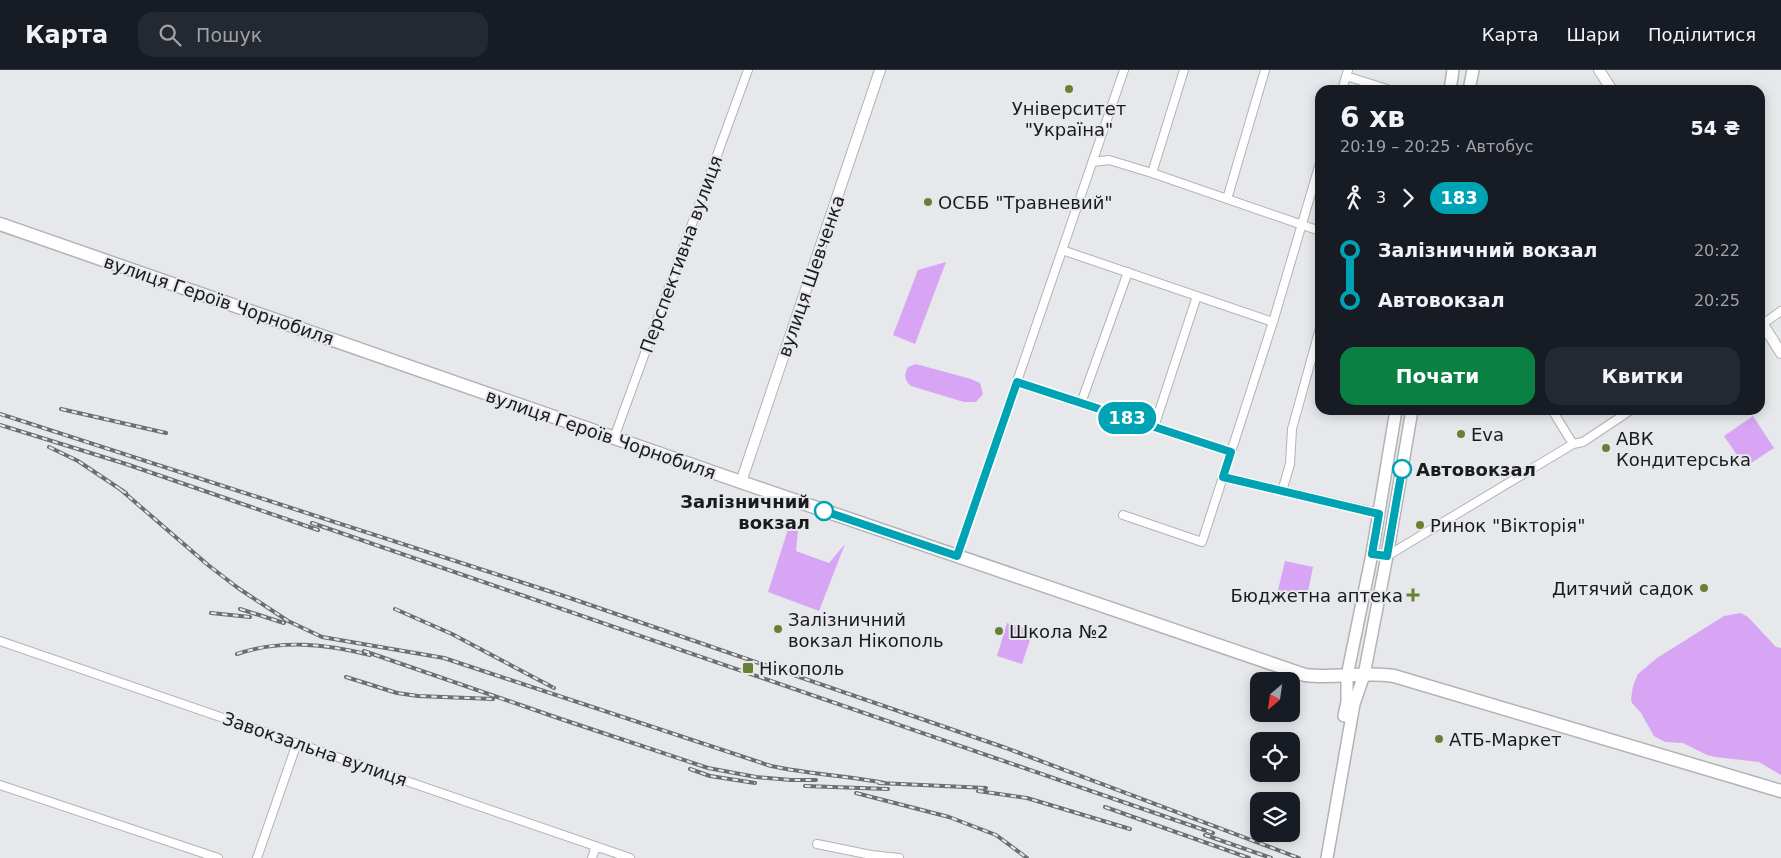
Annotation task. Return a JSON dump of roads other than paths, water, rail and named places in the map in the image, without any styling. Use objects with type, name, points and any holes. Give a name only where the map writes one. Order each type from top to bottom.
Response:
[{"type":"main road","points":[[1451,85],[1453,70]]},
{"type":"main road","points":[[1470,85],[1473,70]]},
{"type":"main road","name":"вулиця Героїв Чорнобиля","points":[[0,224],[741,482],[1305,675],[1319,677],[1382,674],[1394,676],[1781,791]]},
{"type":"main road","points":[[1327,858],[1328,835],[1347,702],[1347,676],[1372,554],[1395,415]]},
{"type":"main road","points":[[1320,858],[1328,835],[1354,704],[1364,675],[1411,415]]},
{"type":"street","name":"Перспективна вулиця","points":[[614,438],[748,70]]},
{"type":"street","name":"вулиця Шевченка","points":[[741,482],[880,70]]},
{"type":"street","points":[[957,556],[1124,70]]},
{"type":"street","points":[[1152,173],[1184,70]]},
{"type":"street","points":[[1227,199],[1265,70]]},
{"type":"street","points":[[1599,70],[1609,85]]},
{"type":"street","points":[[1343,85],[1347,73],[1377,85]]},
{"type":"street","points":[[1093,162],[1109,160],[1152,173],[1315,229]]},
{"type":"street","points":[[1123,515],[1202,542],[1273,322],[1315,179]]},
{"type":"street","points":[[1062,250],[1273,322]]},
{"type":"street","points":[[1081,403],[1128,272]]},
{"type":"street","points":[[1154,427],[1197,296]]},
{"type":"street","points":[[1765,322],[1781,312]]},
{"type":"street","points":[[1765,330],[1781,353]]},
{"type":"street","points":[[1282,491],[1290,464],[1292,429],[1315,346]]},
{"type":"street","points":[[1017,382],[1231,452]]},
{"type":"street","points":[[1555,415],[1573,444]]},
{"type":"street","points":[[1372,554],[1387,556],[1573,444],[1582,442],[1623,415]]},
{"type":"street","points":[[1223,477],[1379,514]]},
{"type":"street","name":"Завокзальна вулиця","points":[[0,641],[630,858]]},
{"type":"street","points":[[257,858],[297,743]]},
{"type":"street","points":[[0,785],[218,858]]},
{"type":"street","points":[[816,844],[871,855],[899,858]]},
{"type":"street","points":[[592,858],[596,846]]},
{"type":"railway","points":[[61,409],[166,433]]},
{"type":"railway","points":[[0,414],[564,596],[1006,748],[1299,858]]},
{"type":"railway","points":[[0,425],[126,464],[318,530]]},
{"type":"railway","points":[[49,447],[78,461],[126,493]]},
{"type":"railway","points":[[120,489],[208,565],[238,588],[288,621],[322,637],[444,658],[771,766],[885,783]]},
{"type":"railway","points":[[312,523],[1213,833]]},
{"type":"railway","points":[[240,609],[284,623]]},
{"type":"railway","points":[[395,609],[452,634],[554,688]]},
{"type":"railway","points":[[211,613],[250,617]]},
{"type":"railway","points":[[237,654],[270,646],[304,645],[337,648],[370,655]]},
{"type":"railway","points":[[364,651],[708,768],[756,777],[816,780]]},
{"type":"railway","points":[[346,677],[397,693],[418,696],[493,699]]},
{"type":"railway","points":[[690,769],[710,776],[755,783]]},
{"type":"railway","points":[[879,783],[986,788]]},
{"type":"railway","points":[[805,786],[888,789]]},
{"type":"railway","points":[[978,791],[1027,798],[1130,829]]},
{"type":"railway","points":[[856,793],[949,817],[996,835],[1027,858]]},
{"type":"railway","points":[[1105,807],[1249,858]]},
{"type":"railway","points":[[1205,835],[1271,858]]},
{"type":"place","name":"Університет \"Україна\"","points":[[1069,89]]},
{"type":"place","name":"ОСББ \"Травневий\"","points":[[928,202]]},
{"type":"place","name":"Eva","points":[[1461,434]]},
{"type":"place","name":"АВК Кондитерська","points":[[1606,448]]},
{"type":"place","name":"Автовокзал","points":[[1402,469]]},
{"type":"place","name":"Залізничний вокзал","points":[[824,511]]},
{"type":"place","name":"Ринок \"Вікторія\"","points":[[1420,525]]},
{"type":"place","name":"Дитячий садок","points":[[1704,588]]},
{"type":"place","name":"Бюджетна аптека","points":[[1413,595]]},
{"type":"place","name":"Залізничний вокзал Нікополь","points":[[778,629]]},
{"type":"place","name":"Школа №2","points":[[999,631]]},
{"type":"place","name":"Нікополь","points":[[748,668]]},
{"type":"place","name":"АТБ-Маркет","points":[[1439,739]]}]
